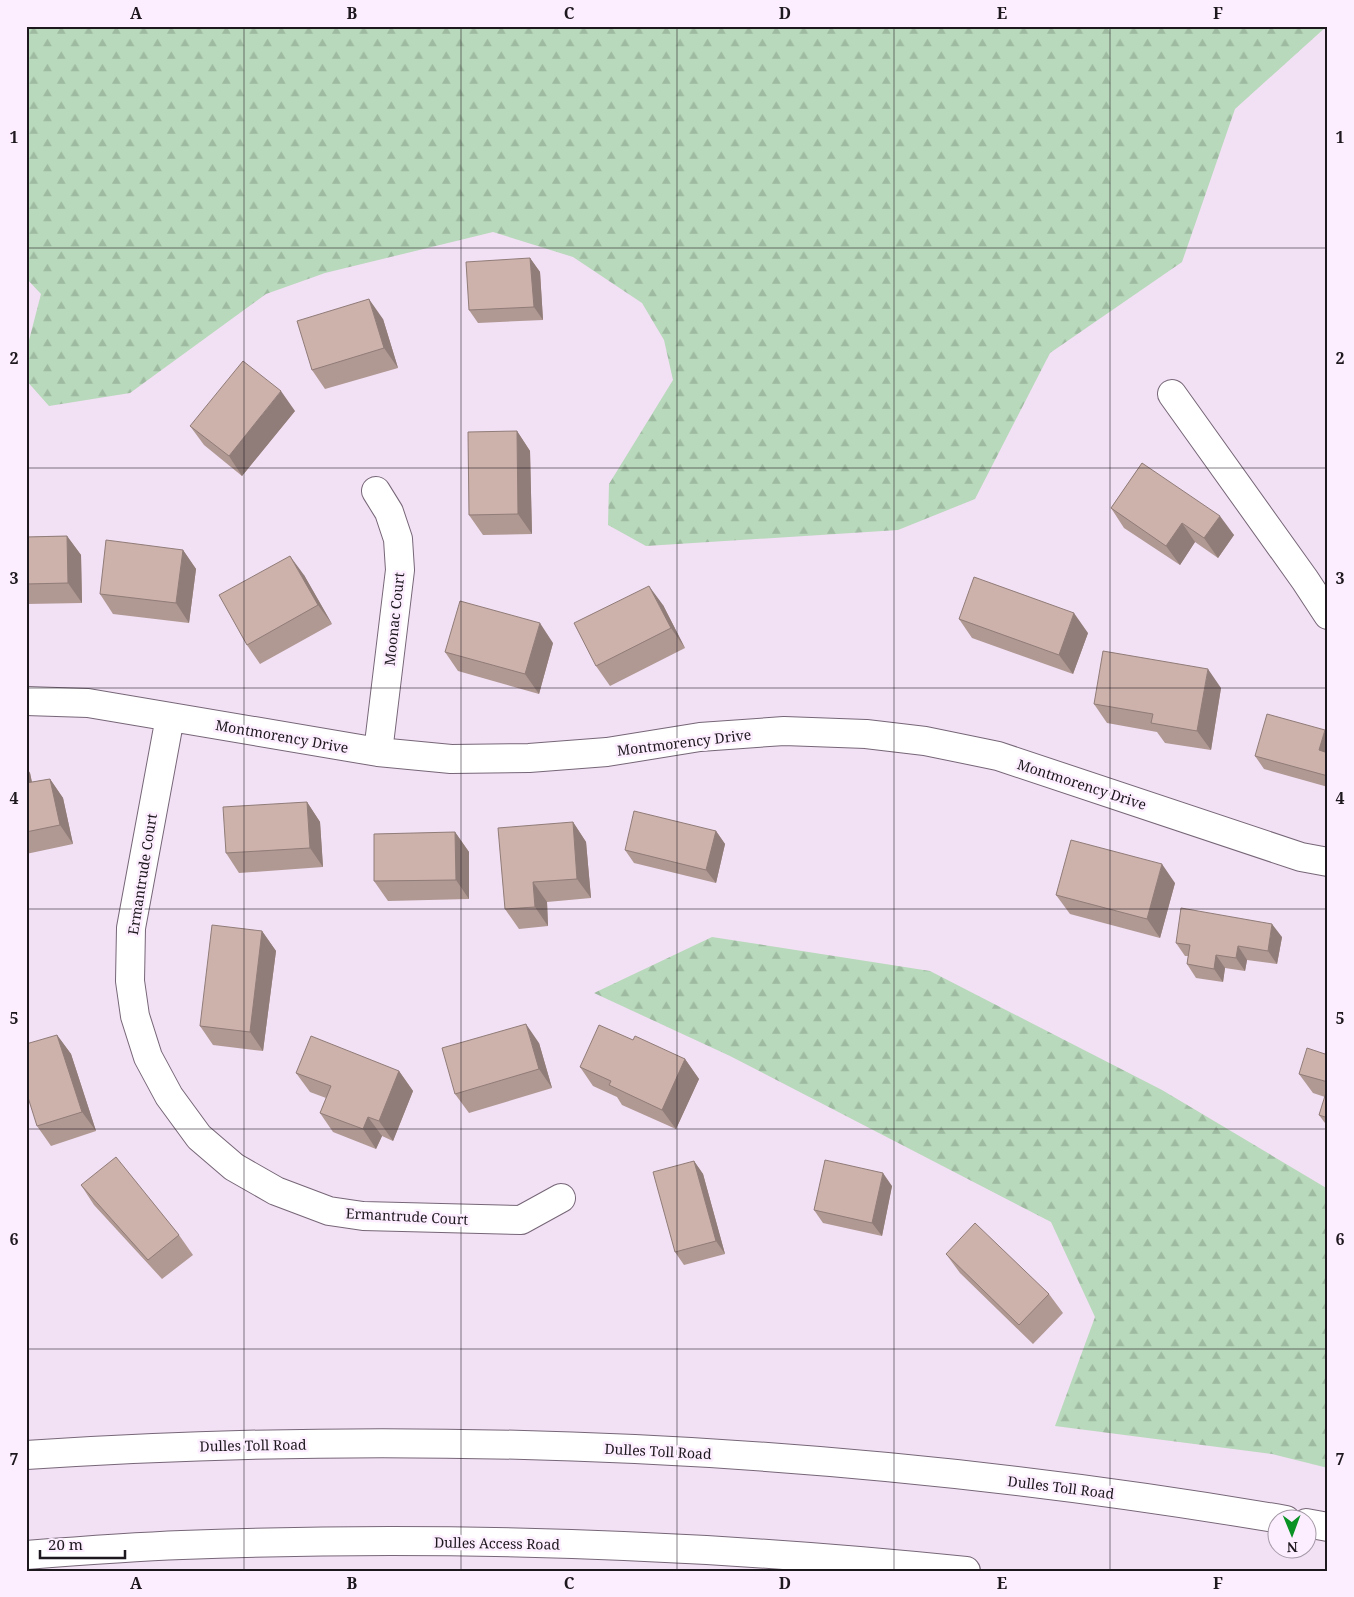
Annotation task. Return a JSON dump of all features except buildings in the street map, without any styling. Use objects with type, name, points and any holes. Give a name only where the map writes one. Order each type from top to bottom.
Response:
[{"type":"main road","points":[[1172,394],[1306,580],[1328,615]]},
{"type":"main road","name":"Moonac Court","points":[[376,491],[389,512],[398,539],[400,570],[378,752]]},
{"type":"main road","name":"Montmorency Drive","points":[[26,701],[88,703],[378,752],[452,758],[528,758],[607,752],[700,737],[784,731],[876,735],[926,741],[998,756],[1301,857],[1328,862]]},
{"type":"main road","name":"Ermantrude Court","points":[[170,717],[130,928],[130,981],[135,1016],[148,1056],[169,1096],[199,1137],[234,1166],[268,1186],[309,1205],[329,1211],[364,1216],[521,1220],[561,1198]]},
{"type":"main road","name":"Dulles Toll Road","points":[[26,1454],[179,1447],[321,1444],[550,1446],[657,1450],[864,1465],[979,1477],[1080,1489],[1266,1517]]},
{"type":"main road","points":[[26,1540],[182,1545]]},
{"type":"main road","name":"Dulles Access Road","points":[[26,1555],[182,1545],[454,1542],[673,1548],[803,1556],[966,1571]]},
{"type":"green space","points":[[26,26],[1327,26],[1235,109],[1182,262],[1050,353],[975,499],[898,530],[646,546],[608,525],[609,484],[673,380],[664,340],[642,303],[573,257],[493,232],[325,273],[266,294],[130,393],[49,406],[26,380],[26,352],[41,294],[26,278]]},
{"type":"green space","points":[[712,937],[930,971],[1162,1090],[1328,1189],[1328,1468],[1272,1454],[1055,1426],[1095,1317],[1051,1222],[730,1056],[594,993]]}]
